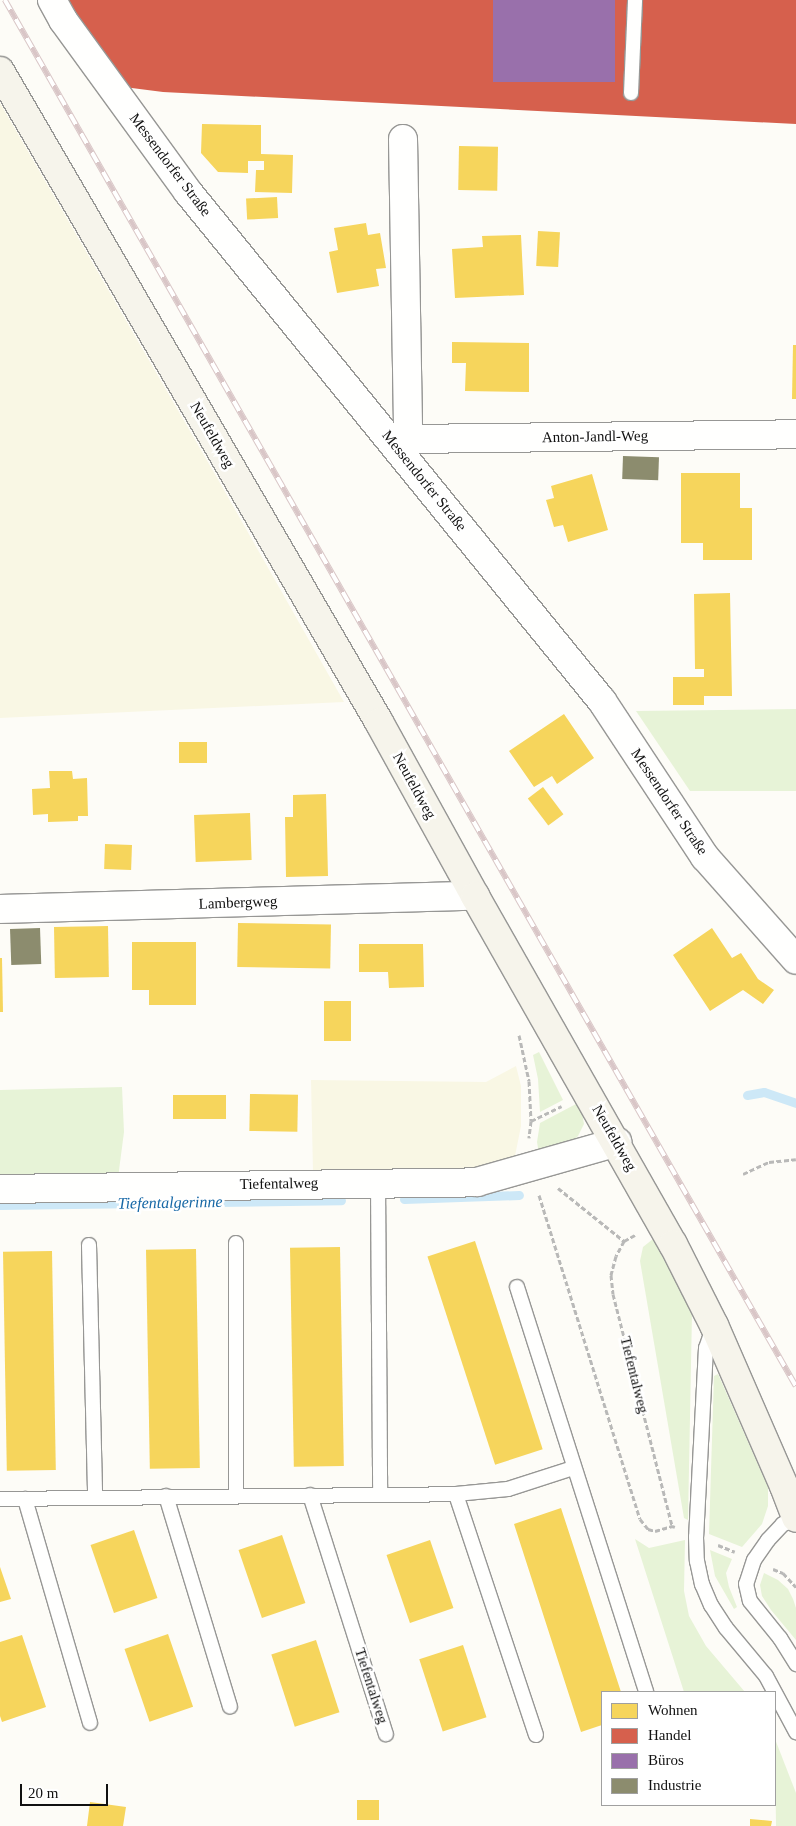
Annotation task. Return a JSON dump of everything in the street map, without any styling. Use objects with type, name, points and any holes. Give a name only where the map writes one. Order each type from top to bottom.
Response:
[{"type":"street","name":"Messendorfer Straße","points":[[52,0],[63,20],[188,192],[402,443],[602,701],[705,857],[796,960]]},
{"type":"street","name":"Neufeldweg","points":[[0,70],[379,722],[475,896],[617,1142],[673,1244],[714,1325],[784,1486],[796,1519]]},
{"type":"street","name":"Messendorfer Straße","points":[[402,443],[403,139]]},
{"type":"street","name":"Anton-Jandl-Weg","points":[[402,443],[796,434]]},
{"type":"street","name":"Lambergweg","points":[[0,909],[475,896]]},
{"type":"street","name":"Tiefentalweg","points":[[0,1189],[477,1182],[617,1142]]},
{"type":"lane","points":[[631,94],[635,0]]},
{"type":"lane","points":[[378,1183],[380,1495]]},
{"type":"lane","points":[[236,1243],[236,1496]]},
{"type":"lane","points":[[89,1245],[95,1497]]},
{"type":"lane","points":[[517,1287],[573,1468],[646,1691]]},
{"type":"lane","points":[[714,1325],[706,1348],[696,1537],[699,1569],[711,1606],[726,1628],[766,1676],[774,1691]]},
{"type":"lane","points":[[0,1499],[456,1494],[508,1489],[573,1468]]},
{"type":"lane","points":[[456,1494],[536,1735]]},
{"type":"lane","name":"Tiefentalweg","points":[[310,1495],[386,1734]]},
{"type":"lane","points":[[166,1496],[230,1707]]},
{"type":"lane","points":[[25,1499],[90,1723]]},
{"type":"lane","points":[[796,1519],[783,1524],[768,1540],[754,1560],[746,1584],[750,1601],[780,1638],[796,1664]]},
{"type":"lane","points":[[776,1695],[796,1732]]},
{"type":"path","points":[[518,1030],[529,1081],[531,1122],[527,1154],[530,1168]]},
{"type":"path","points":[[743,1174],[769,1162],[796,1159]]},
{"type":"path","name":"Tiefentalweg","points":[[530,1168],[640,1519],[648,1529],[656,1531],[672,1526],[614,1294],[611,1275],[616,1256],[624,1241],[588,1212]]},
{"type":"shaded area","points":[[0,103],[216,476],[344,702],[0,718]]},
{"type":"shaded area","points":[[516,1066],[521,1086],[521,1126],[515,1156],[474,1170],[313,1172],[311,1080],[486,1082]]},
{"type":"green space","points":[[796,709],[796,791],[690,791],[636,711]]},
{"type":"green space","points":[[539,1052],[563,1100],[540,1112],[538,1079],[533,1055]]},
{"type":"green space","points":[[122,1087],[124,1132],[118,1178],[0,1178],[0,1090]]},
{"type":"green space","points":[[576,1104],[582,1113],[584,1124],[578,1136],[568,1145],[539,1154],[537,1142],[540,1123]]},
{"type":"green space","points":[[653,1239],[692,1313],[688,1520],[684,1518],[640,1261],[643,1247]]},
{"type":"green space","points":[[718,1374],[768,1487],[768,1506],[762,1524],[742,1547],[709,1534],[714,1376]]},
{"type":"green space","points":[[635,1539],[649,1548],[685,1540],[684,1591],[689,1616],[706,1646],[744,1691],[684,1691]]},
{"type":"green space","points":[[710,1550],[732,1559],[726,1573],[737,1607],[734,1609],[715,1576]]},
{"type":"green space","points":[[764,1573],[778,1580],[788,1589],[793,1599],[796,1608],[796,1640],[762,1596],[760,1585]]},
{"type":"green space","points":[[776,1742],[796,1793],[796,1826],[776,1826]]},
{"type":"building: Wohnen","points":[[202,124],[261,125],[261,154],[293,155],[292,193],[255,192],[256,170],[264,170],[264,161],[248,161],[248,173],[218,172],[201,153]]},
{"type":"building: Wohnen","points":[[459,146],[498,147],[497,191],[458,190]]},
{"type":"building: Wohnen","points":[[277,197],[278,218],[247,220],[246,199]]},
{"type":"building: Wohnen","points":[[366,223],[368,235],[380,233],[386,268],[376,269],[379,286],[337,293],[329,252],[338,250],[334,228]]},
{"type":"building: Wohnen","points":[[538,231],[560,232],[558,267],[536,266]]},
{"type":"building: Wohnen","points":[[521,235],[524,295],[455,298],[452,249],[483,247],[482,236]]},
{"type":"building: Wohnen","points":[[452,342],[529,343],[529,392],[465,391],[466,363],[452,363]]},
{"type":"building: Wohnen","points":[[793,345],[796,345],[796,399],[792,399]]},
{"type":"building: Wohnen","points":[[681,473],[740,473],[740,508],[752,508],[752,560],[703,560],[703,543],[681,543]]},
{"type":"building: Wohnen","points":[[592,474],[608,530],[568,542],[563,525],[554,527],[546,500],[554,498],[551,486]]},
{"type":"building: Wohnen","points":[[730,593],[732,696],[704,696],[704,705],[673,705],[673,677],[704,677],[704,669],[695,669],[694,594]]},
{"type":"building: Wohnen","points":[[564,714],[594,758],[557,784],[552,776],[534,787],[509,751]]},
{"type":"building: Wohnen","points":[[179,742],[207,742],[207,763],[179,763]]},
{"type":"building: Wohnen","points":[[49,771],[72,771],[73,779],[87,778],[88,816],[78,816],[78,821],[48,822],[48,814],[33,815],[32,789],[50,788]]},
{"type":"building: Wohnen","points":[[543,787],[563,814],[548,826],[528,798]]},
{"type":"building: Wohnen","points":[[326,794],[328,876],[286,877],[285,817],[293,817],[293,795]]},
{"type":"building: Wohnen","points":[[250,813],[252,860],[196,862],[194,815]]},
{"type":"building: Wohnen","points":[[105,844],[132,845],[131,870],[104,869]]},
{"type":"building: Wohnen","points":[[238,923],[331,925],[330,969],[237,967]]},
{"type":"building: Wohnen","points":[[108,926],[109,977],[55,978],[54,927]]},
{"type":"building: Wohnen","points":[[712,928],[732,958],[741,953],[758,979],[774,990],[763,1004],[743,990],[710,1011],[673,955]]},
{"type":"building: Wohnen","points":[[132,942],[196,942],[196,1005],[149,1005],[149,990],[132,990]]},
{"type":"building: Wohnen","points":[[359,944],[423,944],[424,987],[389,988],[388,972],[359,972]]},
{"type":"building: Wohnen","points":[[0,958],[2,958],[3,1012],[0,1012]]},
{"type":"building: Wohnen","points":[[324,1001],[351,1001],[351,1041],[324,1041]]},
{"type":"building: Wohnen","points":[[250,1094],[298,1095],[297,1132],[249,1131]]},
{"type":"building: Wohnen","points":[[173,1095],[226,1095],[226,1119],[173,1119]]},
{"type":"building: Wohnen","points":[[475,1241],[543,1449],[495,1465],[427,1256]]},
{"type":"building: Wohnen","points":[[340,1247],[344,1466],[294,1467],[290,1248]]},
{"type":"building: Wohnen","points":[[196,1249],[200,1468],[150,1469],[146,1250]]},
{"type":"building: Wohnen","points":[[52,1251],[56,1470],[7,1471],[3,1252]]},
{"type":"building: Wohnen","points":[[561,1508],[621,1691],[601,1691],[601,1725],[581,1732],[514,1524]]},
{"type":"building: Wohnen","points":[[134,1530],[157,1598],[114,1613],[91,1545]]},
{"type":"building: Wohnen","points":[[282,1535],[305,1603],[262,1618],[239,1550]]},
{"type":"building: Wohnen","points":[[430,1540],[453,1608],[410,1623],[387,1555]]},
{"type":"building: Wohnen","points":[[0,1567],[11,1599],[0,1602]]},
{"type":"building: Wohnen","points":[[168,1634],[193,1707],[150,1722],[125,1649]]},
{"type":"building: Wohnen","points":[[22,1635],[46,1707],[2,1722],[0,1716],[0,1642]]},
{"type":"building: Wohnen","points":[[316,1640],[339,1712],[295,1727],[271,1655]]},
{"type":"building: Wohnen","points":[[463,1645],[486,1717],[443,1731],[419,1659]]},
{"type":"building: Wohnen","points":[[357,1800],[379,1800],[379,1820],[357,1820]]},
{"type":"building: Wohnen","points":[[90,1802],[126,1807],[123,1826],[87,1826]]},
{"type":"building: Wohnen","points":[[750,1819],[772,1821],[771,1826],[750,1826]]},
{"type":"building: Handel","points":[[68,0],[796,0],[796,124],[163,92],[124,87]]},
{"type":"building: Büros","points":[[493,0],[615,0],[615,82],[493,82]]},
{"type":"building: Industrie","points":[[623,456],[659,457],[658,480],[622,479]]},
{"type":"building: Industrie","points":[[40,928],[41,964],[11,965],[10,929]]},
{"type":"waterway","name":"Tiefentalgerinne","points":[[747,1095],[764,1092],[796,1103]]},
{"type":"waterway","name":"Tiefentalgerinne","points":[[404,1199],[519,1195]]},
{"type":"waterway","name":"Tiefentalgerinne","points":[[0,1205],[341,1200]]},
{"type":"railway","points":[[5,0],[796,1386]]}]
